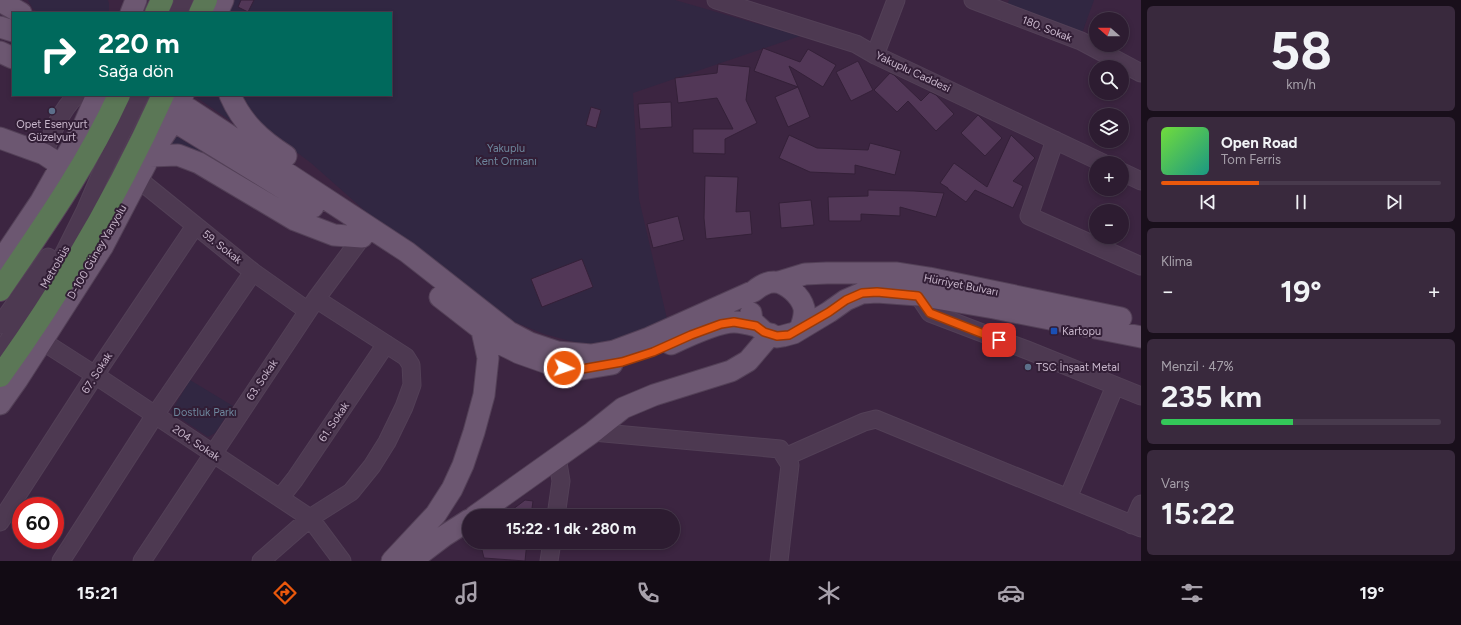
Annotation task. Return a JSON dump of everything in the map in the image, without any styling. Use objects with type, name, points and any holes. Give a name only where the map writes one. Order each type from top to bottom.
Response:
[{"type":"highway","points":[[146,12],[151,0]]},
{"type":"highway","points":[[156,12],[162,0]]},
{"type":"highway","points":[[200,12],[206,0]]},
{"type":"highway","points":[[0,290],[61,200],[108,118],[119,96]]},
{"type":"highway","points":[[0,376],[28,337],[110,204],[163,96]]},
{"type":"main road","points":[[21,0],[28,12]]},
{"type":"main road","points":[[123,0],[126,12]]},
{"type":"main road","points":[[131,12],[136,0]]},
{"type":"main road","points":[[217,12],[223,0]]},
{"type":"main road","points":[[222,12],[223,0]]},
{"type":"main road","points":[[0,1],[19,12]]},
{"type":"main road","points":[[0,27],[12,32]]},
{"type":"main road","points":[[0,52],[12,58]]},
{"type":"main road","points":[[185,110],[370,235],[406,252],[509,332],[530,343],[557,352],[591,354],[614,351],[649,338],[754,291],[760,286],[772,282],[778,282],[796,294],[801,300],[804,308],[804,317],[800,329],[789,335],[777,336],[764,330],[734,322],[721,324],[691,335],[653,352],[622,362],[576,370],[553,365],[519,353],[482,331],[400,264],[370,235],[352,208],[311,173],[264,142],[243,117],[231,96]]},
{"type":"main road","points":[[4,251],[42,201],[83,128],[88,97]]},
{"type":"main road","name":"D-100 Güney Yanyolu","points":[[0,404],[42,342],[102,246],[150,156],[168,128],[185,110]]},
{"type":"main road","points":[[0,138],[44,154],[62,166]]},
{"type":"main road","points":[[150,156],[178,156],[199,163],[295,220],[334,235],[370,235]]},
{"type":"main road","name":"Hürriyet Bulvarı","points":[[778,282],[805,274],[897,273],[929,278],[1141,322]]},
{"type":"main road","points":[[754,291],[750,305],[752,321],[764,330]]},
{"type":"main road","name":"Hürriyet Bulvarı","points":[[800,329],[846,300],[862,293],[877,292],[918,296],[994,308],[1141,337]]},
{"type":"main road","points":[[485,509],[557,456],[593,432],[623,408],[654,395],[731,371],[748,361],[764,330]]},
{"type":"main road","points":[[392,561],[436,514],[452,489],[463,465],[484,395],[488,358],[482,331]]},
{"type":"main road","points":[[411,561],[462,524]]},
{"type":"street","points":[[178,12],[184,0]]},
{"type":"street","name":"Yakuplu Caddesi","points":[[716,0],[856,44],[875,55],[1089,156]]},
{"type":"street","points":[[875,55],[896,0]]},
{"type":"street","name":"180. Sokak","points":[[973,0],[1081,41],[1141,73]]},
{"type":"street","name":"Metrobüs","points":[[0,353],[64,253],[140,96]]},
{"type":"street","points":[[44,154],[52,132],[68,104],[88,97]]},
{"type":"street","points":[[1055,140],[1029,216],[1141,266]]},
{"type":"street","points":[[1129,175],[1141,181]]},
{"type":"street","name":"Metrobüs","points":[[0,325],[38,273],[100,176]]},
{"type":"street","name":"59. Sokak","points":[[138,180],[253,272],[386,344],[406,357],[411,366],[412,385],[404,407],[388,442],[372,466],[351,492],[310,518],[261,561]]},
{"type":"street","name":"67. Sokak","points":[[0,522],[95,375],[195,226]]},
{"type":"street","name":"63. Sokak","points":[[142,561],[312,305],[370,235]]},
{"type":"street","points":[[62,561],[155,415],[253,272]]},
{"type":"street","points":[[918,296],[930,313],[1141,396]]},
{"type":"street","name":"204. Sokak","points":[[42,342],[95,375],[310,518],[342,561]]},
{"type":"street","name":"61. Sokak","points":[[280,498],[296,479],[386,344]]},
{"type":"street","points":[[1068,498],[1115,386]]},
{"type":"street","points":[[785,457],[864,422],[876,419],[1137,526],[1141,504]]},
{"type":"street","points":[[593,432],[780,449],[790,466],[784,559]]},
{"type":"street","points":[[557,456],[561,481],[557,509]]},
{"type":"street","points":[[549,561],[551,549]]},
{"type":"green space","points":[[28,0],[108,0],[109,4],[109,12],[39,12],[33,9]]},
{"type":"green space","name":"Yakuplu Kent Ormanı","points":[[230,0],[675,0],[800,36],[633,93],[639,199],[667,319],[622,338],[603,344],[589,346],[544,334],[512,321],[364,210],[311,163],[279,139],[250,114],[240,96],[392,96],[392,12],[227,12]]},
{"type":"green space","points":[[1009,0],[1094,0],[1081,36],[1007,6]]},
{"type":"green space","points":[[194,96],[224,96],[254,137]]},
{"type":"green space","points":[[176,136],[226,165],[191,150],[171,145]]},
{"type":"green space","name":"Dostluk Parkı","points":[[190,380],[233,406],[215,433],[208,437],[171,412]]},
{"type":"building","points":[[241,0],[254,0],[248,12],[238,7]]},
{"type":"building","points":[[763,48],[800,62],[808,49],[836,65],[823,87],[789,66],[798,87],[754,71]]},
{"type":"building","points":[[858,61],[873,90],[851,101],[836,72]]},
{"type":"building","points":[[718,64],[750,67],[746,100],[757,123],[725,139],[725,154],[693,153],[693,129],[733,129],[717,98],[678,103],[675,78],[717,73]]},
{"type":"building","points":[[890,73],[921,101],[930,92],[936,95],[954,114],[936,131],[908,101],[897,112],[874,90]]},
{"type":"building","points":[[798,87],[810,117],[788,127],[775,97]]},
{"type":"building","points":[[671,102],[672,127],[640,129],[638,104]]},
{"type":"building","points":[[591,107],[601,110],[596,128],[586,125]]},
{"type":"building","points":[[978,115],[1002,138],[985,156],[961,133]]},
{"type":"building","points":[[789,135],[817,148],[868,150],[870,143],[901,151],[895,175],[855,165],[855,174],[810,172],[779,158]]},
{"type":"building","points":[[1011,135],[1035,158],[1013,181],[1023,186],[1013,208],[975,190],[966,202],[940,183],[954,163],[987,187]]},
{"type":"building","points":[[705,176],[738,177],[736,212],[750,211],[752,234],[706,239],[704,218]]},
{"type":"building","points":[[868,190],[944,193],[936,217],[900,207],[900,216],[861,214],[861,221],[829,221],[828,197],[868,196]]},
{"type":"building","points":[[811,200],[814,225],[781,228],[779,203]]},
{"type":"building","points":[[678,216],[684,240],[653,248],[647,224]]},
{"type":"building","points":[[582,259],[593,287],[542,307],[531,279]]},
{"type":"building","points":[[525,500],[533,501],[532,509],[513,509]]},
{"type":"building","points":[[482,549],[526,549],[525,561],[484,558]]},
{"type":"place","name":"Opet Esenyurt Güzelyurt","points":[[52,111]]},
{"type":"place","name":"Kartopu","points":[[1054,331]]},
{"type":"place","name":"TSC İnşaat Metal","points":[[1028,367]]},
{"type":"route","points":[[564,368],[576,370],[622,362],[653,352],[691,335],[721,324],[734,322],[756,326],[764,332],[777,336],[789,335],[829,312],[846,300],[862,293],[877,292],[918,296],[930,313],[999,340]]}]
